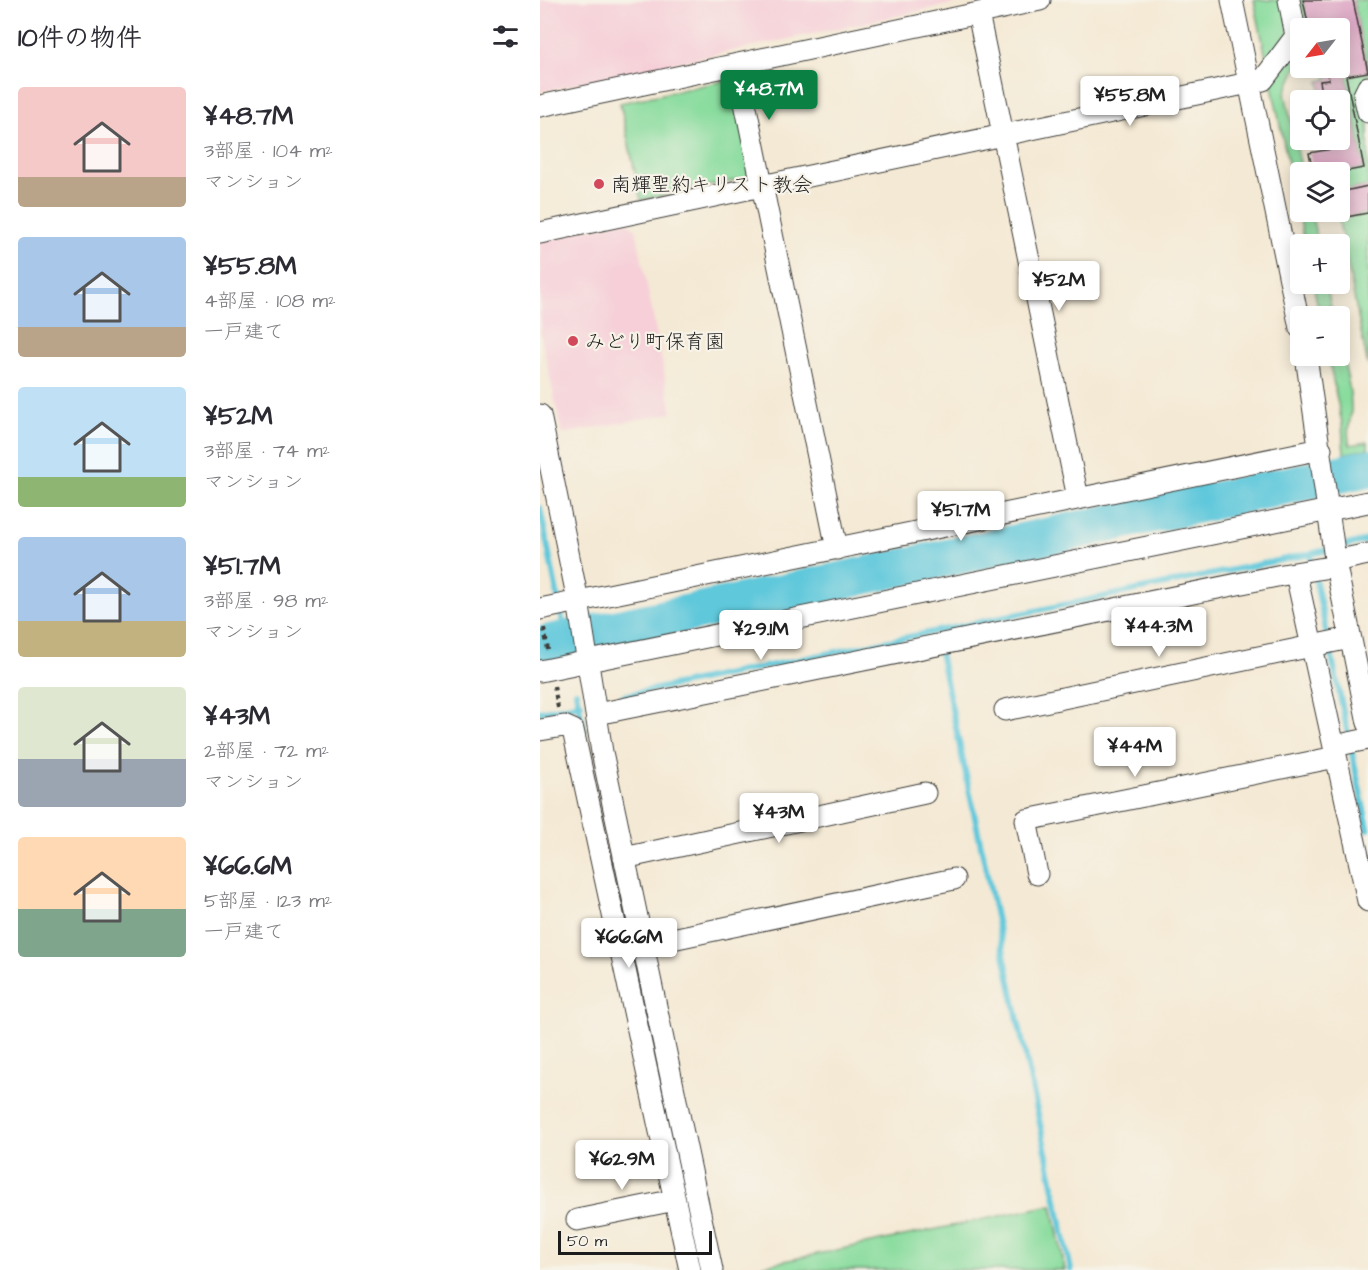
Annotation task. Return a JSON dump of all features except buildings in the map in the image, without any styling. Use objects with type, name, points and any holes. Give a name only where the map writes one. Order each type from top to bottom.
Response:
[{"type":"street","points":[[540,106],[1040,0]]},
{"type":"street","points":[[1232,0],[1296,306]]},
{"type":"street","points":[[540,233],[1263,80],[1296,36],[1289,0]]},
{"type":"street","points":[[978,13],[1078,498]]},
{"type":"street","points":[[737,64],[837,549]]},
{"type":"street","points":[[1368,87],[1364,95],[1368,112]]},
{"type":"street","points":[[1308,366],[1326,492],[1323,562],[1329,642],[1347,745],[1367,890]]},
{"type":"street","points":[[540,415],[555,612],[588,656],[587,724],[682,1193],[690,1270]]},
{"type":"street","points":[[555,612],[837,549],[1321,449]]},
{"type":"street","points":[[540,671],[588,656],[1326,492],[1368,502]]},
{"type":"street","points":[[540,730],[587,724],[938,645],[1368,554]]},
{"type":"street","points":[[1323,562],[1329,642],[1368,723]]},
{"type":"street","points":[[1005,710],[1329,642]]},
{"type":"street","points":[[587,724],[624,858],[632,940]]},
{"type":"street","points":[[1037,874],[1026,820],[1347,745]]},
{"type":"street","points":[[624,858],[925,793]]},
{"type":"street","points":[[632,940],[954,879]]},
{"type":"street","points":[[577,1220],[682,1193]]},
{"type":"street","points":[[682,1193],[712,1270]]},
{"type":"path","points":[[549,651],[555,612]]},
{"type":"shaded area","points":[[540,0],[971,0],[540,92]]},
{"type":"shaded area","points":[[626,221],[636,229],[672,413],[562,434],[540,330],[540,239]]},
{"type":"green space","points":[[1254,0],[1303,0],[1307,18],[1290,18],[1290,78],[1292,78],[1285,93],[1290,116],[1290,150],[1297,150],[1300,162],[1290,162],[1290,172]]},
{"type":"green space","points":[[1353,0],[1368,0],[1368,72]]},
{"type":"green space","points":[[1368,72],[1368,186],[1350,190],[1350,171],[1364,168],[1347,78],[1350,78],[1350,75]]},
{"type":"green space","points":[[1342,78],[1320,82],[1321,90],[1319,81]]},
{"type":"green space","points":[[723,81],[733,87],[752,170],[747,178],[641,200],[620,103]]},
{"type":"green space","points":[[1368,213],[1368,366],[1350,277],[1350,234],[1341,234],[1339,222],[1350,222],[1350,216]]},
{"type":"green space","points":[[1300,222],[1313,222],[1316,234],[1303,234]]},
{"type":"green space","points":[[1315,294],[1328,294],[1331,306],[1318,306]]},
{"type":"green space","points":[[1330,366],[1345,366],[1350,395],[1351,412],[1348,432],[1350,445],[1368,442],[1368,449],[1344,454],[1342,423]]},
{"type":"green space","points":[[1052,1205],[1065,1270],[741,1270]]},
{"type":"water","points":[[1368,449],[1368,480],[1362,482],[1344,469],[1344,454]]},
{"type":"waterway","points":[[540,645],[1368,468]]},
{"type":"waterway","points":[[540,508],[568,649]]},
{"type":"waterway","points":[[623,696],[1310,554],[1368,540]]},
{"type":"waterway","points":[[1310,554],[1368,829]]},
{"type":"waterway","points":[[939,648],[1071,1270]]},
{"type":"waterway","points":[[576,692],[584,732]]},
{"type":"waterway","points":[[540,712],[581,704]]},
{"type":"place","name":"南輝聖約キリスト教会","points":[[599,184]]},
{"type":"place","name":"みどり町保育園","points":[[573,341]]}]
